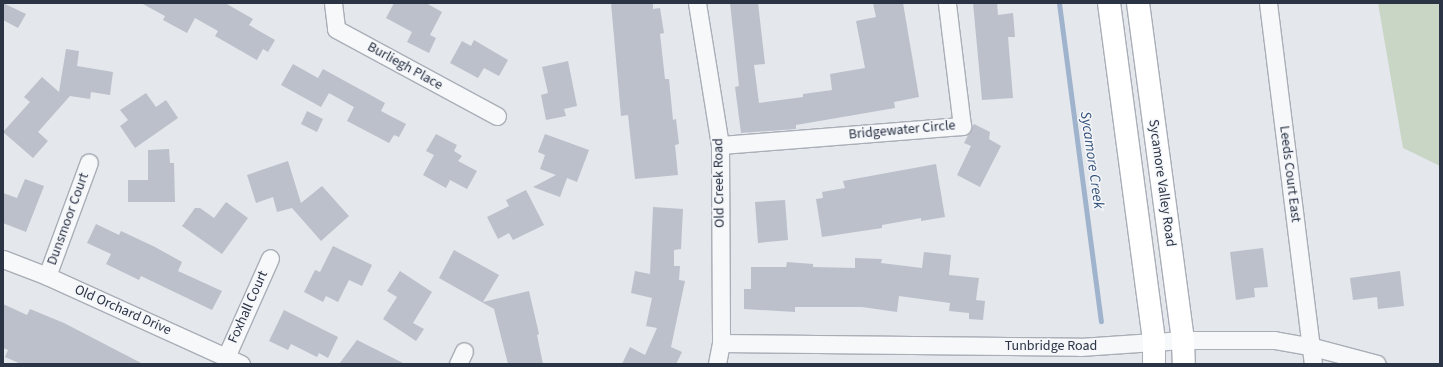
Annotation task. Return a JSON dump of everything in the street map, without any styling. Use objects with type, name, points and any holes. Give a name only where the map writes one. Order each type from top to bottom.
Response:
[{"type":"main road","name":"Sycamore Valley Road","points":[[1109,3],[1154,342],[1154,364]]},
{"type":"main road","name":"Sycamore Valley Road","points":[[1138,3],[1183,340],[1184,364]]},
{"type":"street","name":"Burliegh Place","points":[[333,3],[336,29],[497,116]]},
{"type":"street","name":"Old Creek Road","points":[[697,3],[720,145],[721,343],[717,364]]},
{"type":"street","name":"Bridgewater Circle","points":[[720,145],[962,126],[947,3]]},
{"type":"street","name":"Leeds Court East","points":[[1268,3],[1309,346],[1313,364]]},
{"type":"street","name":"Dunsmoor Court","points":[[47,276],[89,162]]},
{"type":"street","name":"Foxhall Court","points":[[226,357],[270,258]]},
{"type":"street","name":"Old Orchard Drive","points":[[3,259],[47,276],[241,364]]},
{"type":"street","name":"Tunbridge Road","points":[[721,343],[1080,347],[1183,340],[1274,340],[1309,346],[1377,364]]},
{"type":"green space","points":[[1378,3],[1440,3],[1440,166],[1403,148]]},
{"type":"building","points":[[3,3],[26,14],[18,28],[3,20]]},
{"type":"building","points":[[141,3],[225,3],[253,19],[249,25],[275,40],[268,52],[263,49],[257,60],[215,36],[218,31],[195,18],[187,33],[163,20],[165,16]]},
{"type":"building","points":[[394,3],[426,3],[442,12],[430,35],[436,38],[429,53],[407,42],[412,32],[386,18]]},
{"type":"building","points":[[611,3],[653,3],[653,9],[660,8],[664,33],[660,34],[665,79],[669,79],[673,120],[676,119],[679,144],[675,145],[678,175],[635,179],[628,115],[621,116]]},
{"type":"building","points":[[730,3],[758,3],[765,64],[754,65],[759,103],[803,97],[803,94],[832,90],[830,74],[865,68],[856,21],[876,17],[873,3],[903,3],[919,97],[894,102],[895,108],[796,125],[796,129],[741,133],[735,87],[739,86]]},
{"type":"building","points":[[973,3],[997,3],[998,15],[1013,13],[1015,37],[1008,37],[1013,98],[982,100]]},
{"type":"building","points":[[474,40],[508,60],[499,76],[484,68],[478,78],[450,63],[462,41],[471,46]]},
{"type":"building","points":[[66,49],[79,51],[77,66],[113,72],[110,95],[91,92],[90,99],[70,96],[38,132],[48,141],[33,158],[3,132],[30,102],[24,97],[42,77],[59,92]]},
{"type":"building","points":[[568,61],[577,106],[564,109],[566,116],[546,120],[541,95],[548,93],[542,67]]},
{"type":"building","points":[[293,64],[318,78],[323,69],[385,103],[381,111],[406,124],[399,137],[394,135],[389,143],[347,121],[354,107],[329,93],[321,107],[281,85]]},
{"type":"building","points":[[146,93],[156,107],[166,100],[178,118],[135,148],[120,126],[128,120],[120,110]]},
{"type":"building","points":[[307,111],[323,119],[317,132],[301,124]]},
{"type":"building","points":[[974,124],[990,132],[989,139],[1001,146],[980,187],[957,175],[971,146],[964,143]]},
{"type":"building","points":[[436,134],[457,145],[454,151],[462,156],[458,161],[477,171],[467,189],[450,180],[446,188],[423,175],[434,155],[426,151]]},
{"type":"building","points":[[545,134],[589,150],[577,182],[567,178],[560,197],[533,187],[556,175],[540,169],[545,155],[538,152]]},
{"type":"building","points":[[169,149],[170,163],[174,163],[175,202],[128,202],[128,180],[148,180],[148,150]]},
{"type":"building","points":[[288,161],[301,203],[322,186],[349,216],[321,241],[292,208],[277,212],[273,197],[256,203],[247,175]]},
{"type":"building","points":[[936,164],[945,217],[921,221],[921,218],[882,225],[882,228],[822,237],[816,199],[823,198],[822,192],[845,188],[843,181]]},
{"type":"building","points":[[25,179],[44,186],[26,232],[3,223],[3,193],[17,198]]},
{"type":"building","points":[[526,190],[544,225],[513,240],[509,233],[498,239],[487,217],[509,206],[506,200]]},
{"type":"building","points":[[785,200],[788,240],[758,243],[755,202]]},
{"type":"building","points":[[226,202],[248,218],[222,254],[182,226],[195,208],[200,208],[214,218]]},
{"type":"building","points":[[653,207],[683,209],[681,249],[674,250],[674,266],[680,266],[679,280],[685,281],[671,347],[682,352],[676,364],[622,364],[630,347],[645,355],[657,328],[646,326],[652,298],[631,293],[635,271],[650,274]]},
{"type":"building","points":[[96,224],[119,235],[121,231],[155,247],[182,262],[178,271],[222,291],[212,310],[141,276],[139,280],[106,264],[111,254],[87,243]]},
{"type":"building","points":[[333,246],[372,265],[362,286],[349,280],[338,302],[326,296],[323,302],[304,292],[315,270],[320,272]]},
{"type":"building","points":[[1263,248],[1268,287],[1254,288],[1255,297],[1236,300],[1230,252]]},
{"type":"building","points":[[454,250],[499,275],[483,302],[529,291],[539,334],[537,335],[543,364],[508,364],[494,309],[439,278]]},
{"type":"building","points":[[924,252],[951,255],[949,275],[979,278],[976,300],[985,301],[983,320],[969,319],[969,313],[949,311],[950,303],[899,296],[897,312],[862,307],[795,307],[795,312],[744,309],[744,289],[751,289],[751,267],[786,267],[787,262],[813,264],[813,267],[855,268],[855,258],[882,259],[881,263],[922,268]]},
{"type":"building","points":[[400,271],[432,292],[413,323],[424,329],[416,341],[383,319],[397,297],[387,291]]},
{"type":"building","points":[[1400,271],[1404,306],[1378,309],[1377,297],[1353,300],[1350,278]]},
{"type":"building","points":[[3,304],[27,315],[30,309],[64,323],[143,364],[21,364],[5,357],[8,350],[3,348]]},
{"type":"building","points":[[284,310],[338,337],[328,358],[319,353],[317,357],[291,344],[288,350],[269,341]]},
{"type":"building","points":[[357,340],[405,364],[339,364]]},
{"type":"waterway","name":"Sycamore Creek","points":[[1059,3],[1101,321]]}]
